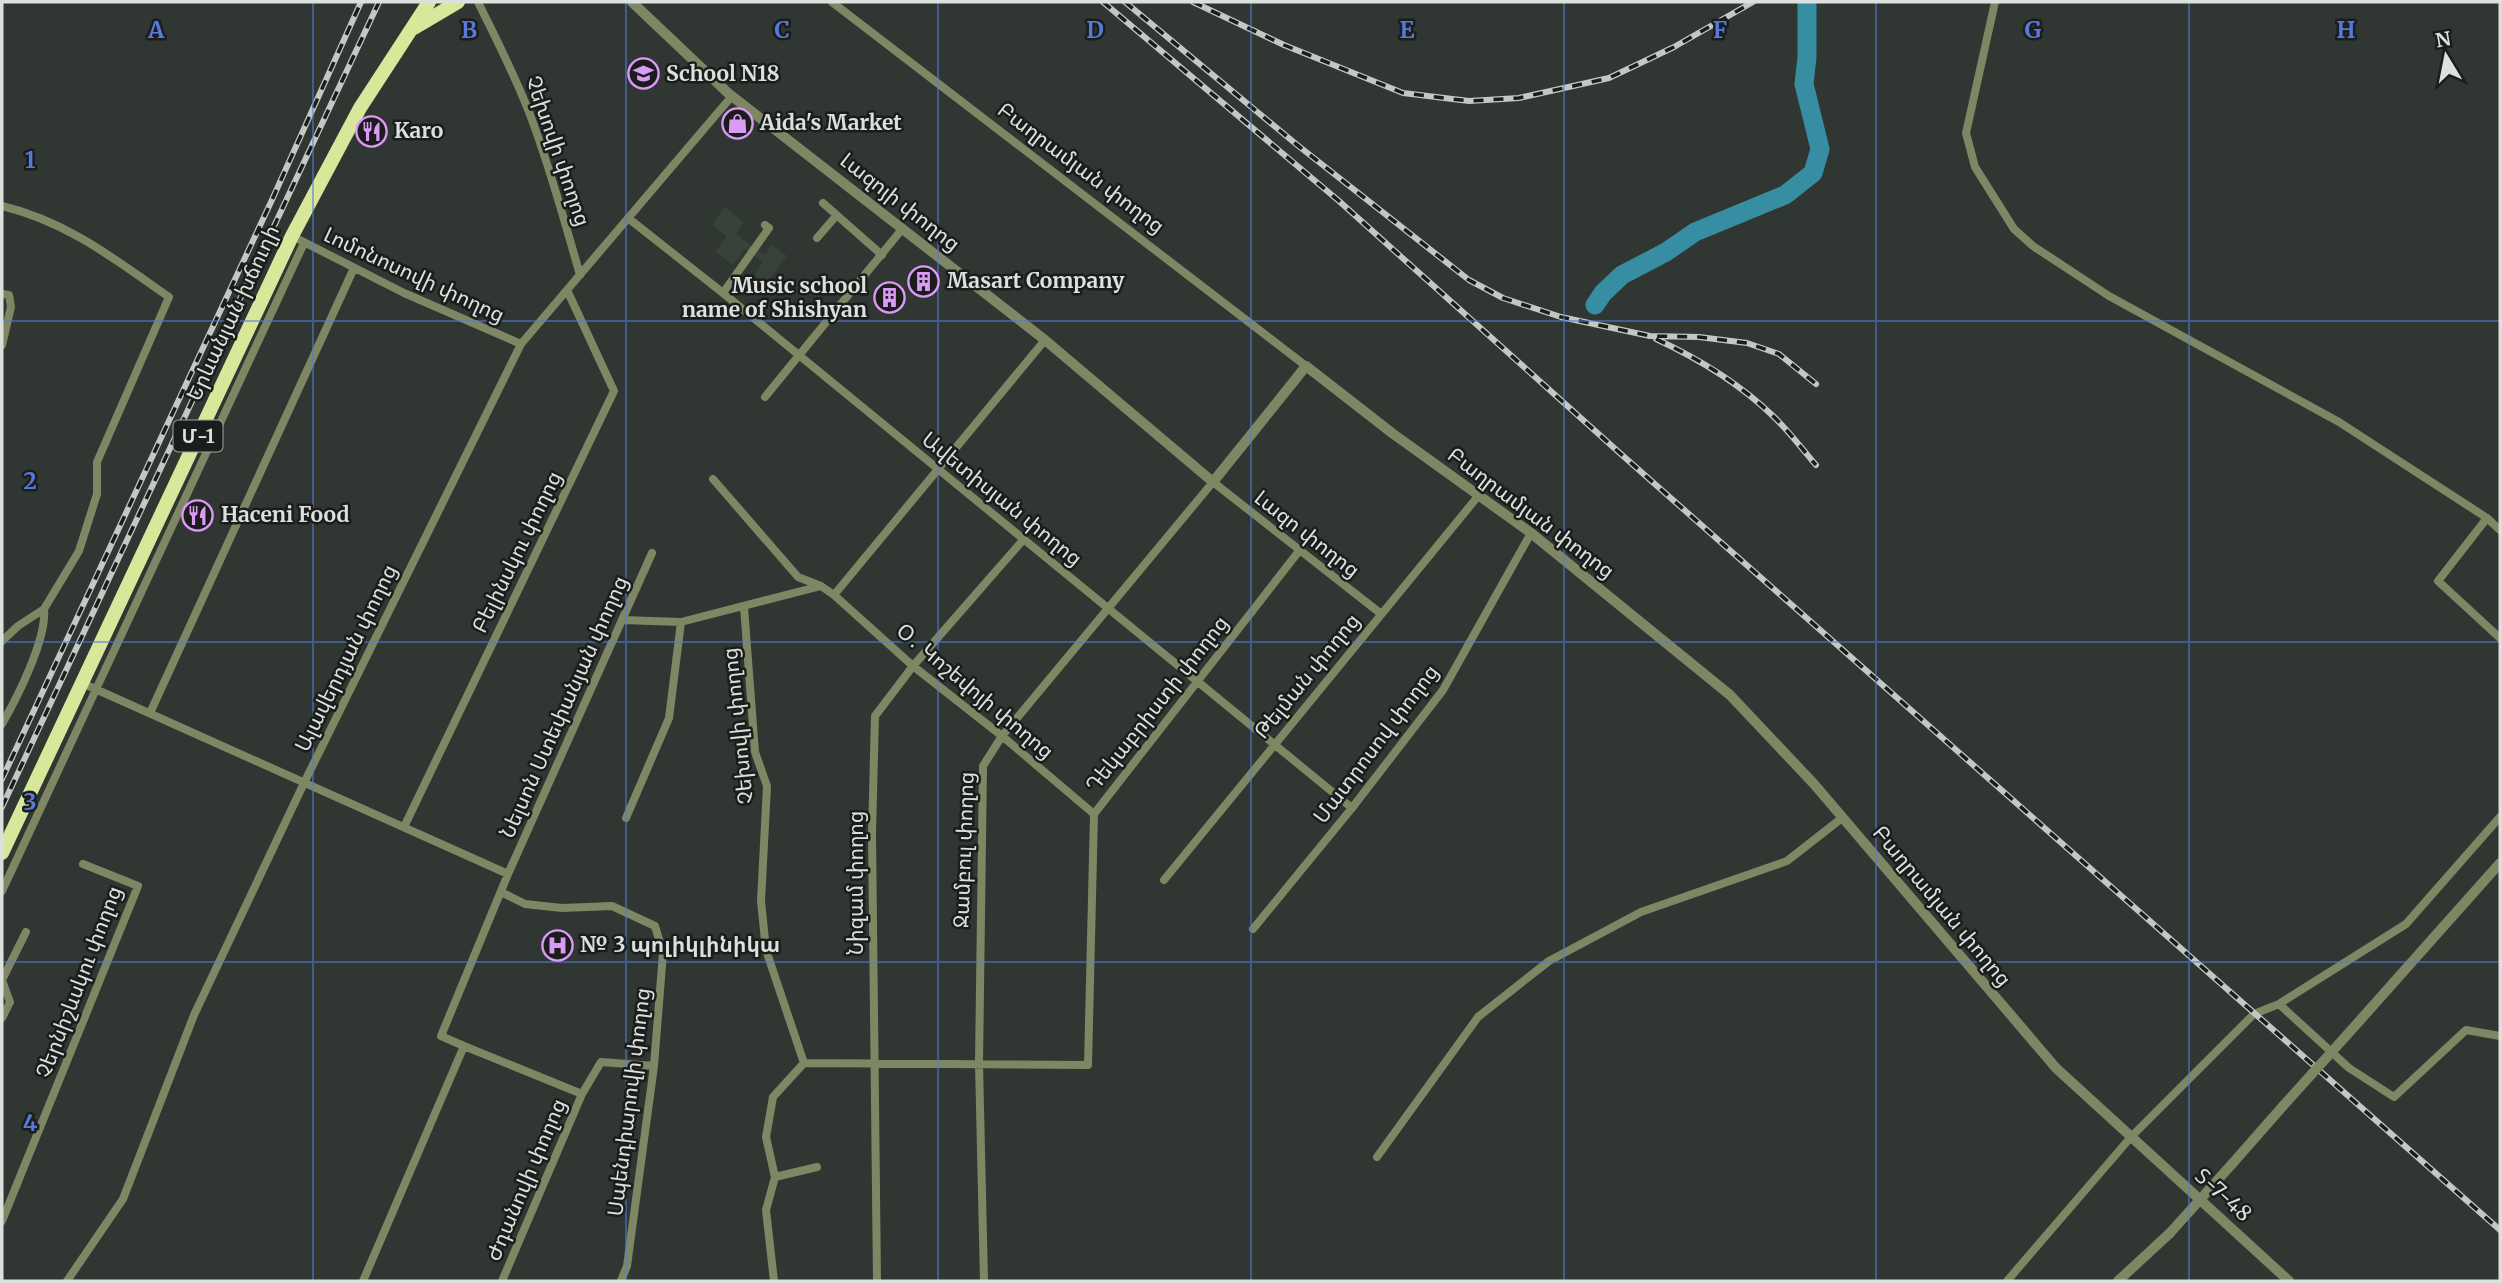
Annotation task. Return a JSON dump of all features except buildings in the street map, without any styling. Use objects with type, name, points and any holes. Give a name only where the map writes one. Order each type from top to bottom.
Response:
[{"type":"highway","points":[[413,29],[415,2]]},
{"type":"highway","name":"Երևանյան խճուղի","points":[[2,853],[89,686],[360,108],[429,2]]},
{"type":"highway","name":"Երևանյան խճուղի","points":[[413,29],[457,2]]},
{"type":"street","name":"Չեխովի փողոց","points":[[478,2],[532,120],[580,275]]},
{"type":"street","name":"Լազոյի փողոց","points":[[632,2],[732,96],[1045,340],[1213,482]]},
{"type":"street","name":"Բաղրամյան փողոց","points":[[832,2],[1392,433],[1531,533],[1730,695],[1814,784],[2056,1068],[2131,1137]]},
{"type":"street","points":[[1995,2],[1966,133],[1975,167],[2014,229],[2033,246],[2109,296],[2339,422],[2487,518],[2500,530]]},
{"type":"street","name":"Ալավերդյան փողոց","points":[[67,1281],[122,1199],[194,1015],[304,783],[521,344],[732,96]]},
{"type":"street","points":[[823,203],[882,255]]},
{"type":"street","points":[[2,206],[31,213],[89,241],[169,297],[97,462],[97,494],[79,551],[44,609],[18,626],[2,641]]},
{"type":"street","points":[[817,238],[836,216]]},
{"type":"street","name":"Ավետիսյան փողոց","points":[[628,218],[1352,808]]},
{"type":"street","points":[[723,293],[769,228],[765,225]]},
{"type":"street","points":[[765,397],[903,228]]},
{"type":"street","name":"Լոմոնոսովի փողոց","points":[[298,239],[404,293],[521,344]]},
{"type":"street","points":[[150,713],[354,268]]},
{"type":"street","name":"Բելինսկու փողոց","points":[[404,827],[614,391],[567,290]]},
{"type":"street","points":[[2,294],[9,295],[11,307],[2,345]]},
{"type":"street","points":[[834,595],[1045,340]]},
{"type":"street","name":"Ջամբուլ փողոց","points":[[984,1281],[979,1063],[983,766],[1002,736],[1306,366]]},
{"type":"street","points":[[713,479],[798,577],[821,586]]},
{"type":"street","name":"Լազո փողոց","points":[[1213,482],[1380,614]]},
{"type":"street","name":"Թելման փողոց","points":[[1164,880],[1479,495]]},
{"type":"street","points":[[2487,518],[2438,581],[2500,638]]},
{"type":"street","name":"Մատրոսով փողոց","points":[[1253,929],[1352,808],[1443,690],[1531,533]]},
{"type":"street","name":"Նիզամ փողոց","points":[[877,1281],[872,834],[875,716],[913,666],[1023,540]]},
{"type":"street","name":"Դեկաբրիստի փողոց","points":[[979,1063],[1088,1065],[1094,814],[1300,551]]},
{"type":"street","name":"Նելսոն Ստեփանյան փողոց","points":[[464,1046],[441,1036],[508,874],[652,553]]},
{"type":"street","points":[[622,620],[681,622],[821,586]]},
{"type":"street","name":"Օ․ Կոշեվոյի փողոց","points":[[821,586],[913,666],[1002,736],[1094,814]]},
{"type":"street","name":"Չեխովի փողոց","points":[[744,607],[755,752],[767,786],[761,901],[766,950],[804,1063]]},
{"type":"street","points":[[2,724],[15,703],[28,671],[45,620],[44,609]]},
{"type":"street","points":[[626,818],[669,718],[681,622]]},
{"type":"street","points":[[2,891],[89,686],[508,874]]},
{"type":"street","points":[[2007,1281],[2131,1137],[2253,1014],[2279,1004],[2406,924],[2500,817]]},
{"type":"street","points":[[1377,1157],[1478,1017],[1549,961],[1641,912],[1787,861],[1842,818]]},
{"type":"street","points":[[2118,1281],[2170,1233],[2500,863]]},
{"type":"street","name":"Չերնիշևսկու փողոց","points":[[2,1221],[138,886],[83,864]]},
{"type":"street","name":"Սպենդիարովի փողոց","points":[[501,892],[525,904],[562,908],[612,906],[655,926],[663,953],[654,1066],[627,1266],[621,1281]]},
{"type":"street","points":[[2,1018],[10,1002],[2,980],[26,932]]},
{"type":"street","points":[[2279,1004],[2349,1068],[2394,1097],[2466,1030],[2500,1036]]},
{"type":"street","points":[[363,1281],[464,1046]]},
{"type":"street","name":"Ժդանովի փողոց","points":[[464,1046],[582,1094],[502,1281]]},
{"type":"street","points":[[582,1094],[601,1062],[654,1066]]},
{"type":"street","points":[[774,1281],[766,1210],[775,1177],[766,1138],[773,1097],[804,1063],[979,1063]]},
{"type":"street","name":"Տ-7-48","points":[[2131,1137],[2289,1281]]},
{"type":"street","points":[[775,1177],[817,1167]]},
{"type":"shaded area","points":[[725,207],[744,222],[736,234],[764,255],[772,245],[787,256],[766,284],[754,275],[763,262],[745,249],[733,265],[715,252],[727,236],[712,225]]},
{"type":"waterway","points":[[1595,305],[1622,275],[1666,252],[1695,232],[1785,195],[1813,173],[1820,149],[1804,84],[1807,2]]},
{"type":"railway","points":[[2,779],[271,202],[361,2]]},
{"type":"railway","points":[[2,807],[379,2]]},
{"type":"railway","points":[[1103,2],[1339,201],[1622,455],[2500,1230]]},
{"type":"railway","points":[[1125,2],[1296,144],[1469,280],[1503,298],[1561,317],[1650,336],[1699,337],[1747,343],[1779,354],[1816,384]]},
{"type":"railway","points":[[1193,2],[1284,45],[1403,93],[1469,101],[1519,98],[1609,78],[1674,47],[1753,2]]},
{"type":"railway","points":[[1656,339],[1703,363],[1760,404],[1816,465]]},
{"type":"place","name":"School N18","points":[[643,74]]},
{"type":"place","name":"Aida's Market","points":[[737,123]]},
{"type":"place","name":"Karo","points":[[371,131]]},
{"type":"place","name":"Masart Company","points":[[924,281]]},
{"type":"place","name":"Music school name of Shishyan","points":[[890,298]]},
{"type":"place","name":"Haceni Food","points":[[198,515]]},
{"type":"place","name":"№ 3 պոլիկլինիկա","points":[[557,945]]}]
